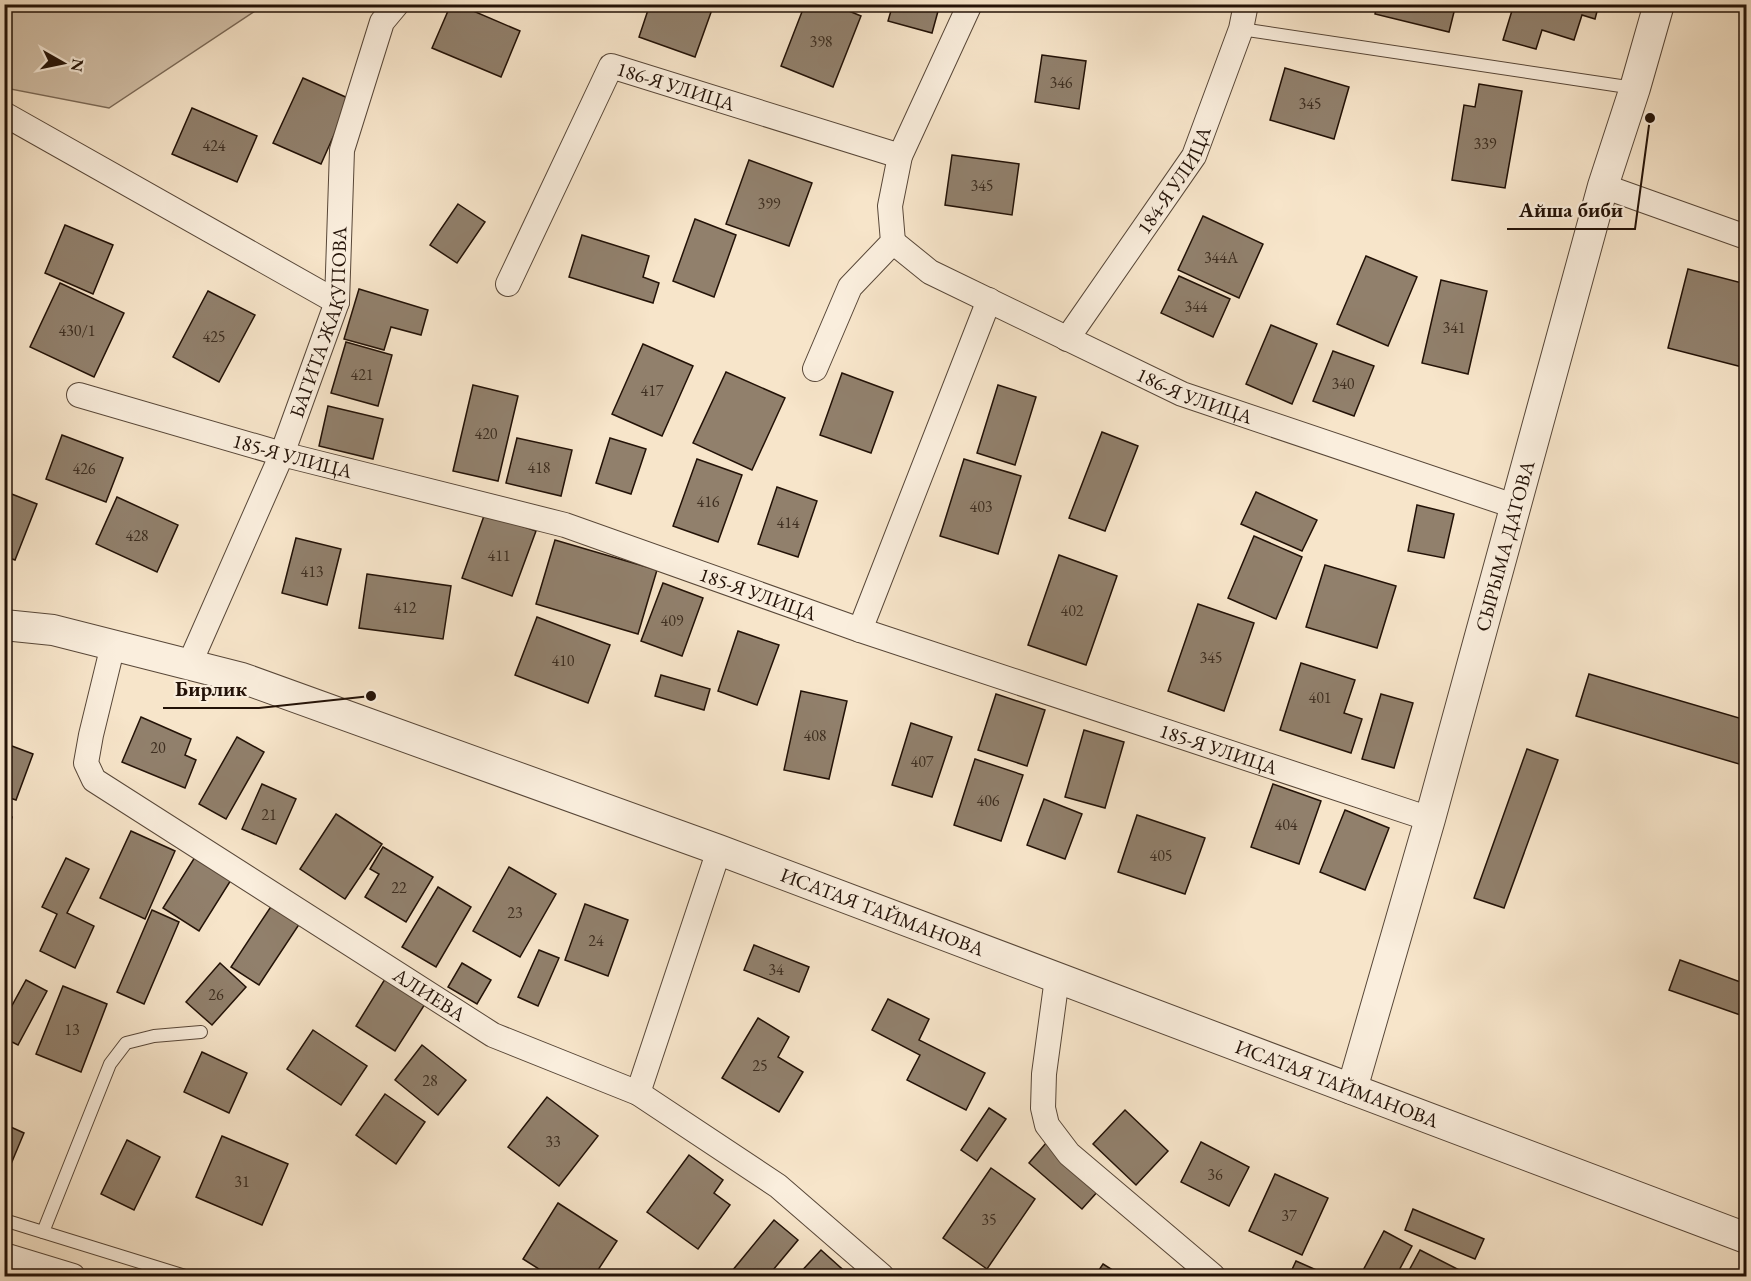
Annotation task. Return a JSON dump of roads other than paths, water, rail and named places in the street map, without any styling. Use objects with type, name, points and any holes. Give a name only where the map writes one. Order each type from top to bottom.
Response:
[{"type":"street","name":"БАГИТА ЖАКУПОВА","points":[[189,665],[282,454],[337,302],[342,150],[382,22],[397,4]]},
{"type":"street","points":[[815,369],[850,287],[892,242],[890,206],[900,156],[970,4]]},
{"type":"street","name":"184-Я УЛИЦА","points":[[1067,339],[1194,156],[1241,29],[1246,4]]},
{"type":"street","name":"СЫРЫМА ДАТОВА","points":[[1352,1089],[1517,507],[1603,186],[1659,4]]},
{"type":"street","name":"186-Я УЛИЦА","points":[[508,284],[611,66],[900,156]]},
{"type":"street","points":[[4,114],[337,302]]},
{"type":"street","points":[[1603,186],[1746,237]]},
{"type":"street","name":"186-Я УЛИЦА","points":[[892,242],[930,272],[1182,394],[1517,507]]},
{"type":"street","points":[[860,630],[989,300]]},
{"type":"street","name":"185-Я УЛИЦА","points":[[79,395],[282,454],[565,525],[860,630],[1430,819]]},
{"type":"street","name":"ИСАТАЯ ТАЙМАНОВА","points":[[4,625],[53,630],[242,678],[719,850],[1746,1238]]},
{"type":"street","name":"АЛИЕВА","points":[[113,645],[86,763],[94,780],[493,1035],[638,1093],[778,1186],[882,1276]]},
{"type":"street","points":[[638,1093],[719,850]]},
{"type":"street","points":[[1057,978],[1044,1074],[1043,1108],[1047,1125],[1069,1154],[1213,1276]]},
{"type":"street","points":[[4,1255],[73,1276]]},
{"type":"lane","points":[[1241,29],[1635,88]]},
{"type":"lane","points":[[43,1232],[110,1064],[126,1043],[154,1035],[201,1032]]},
{"type":"lane","points":[[4,1220],[186,1276]]},
{"type":"place","name":"Айша биби","points":[[1650,118]]},
{"type":"place","name":"Бирлик","points":[[371,696]]}]
